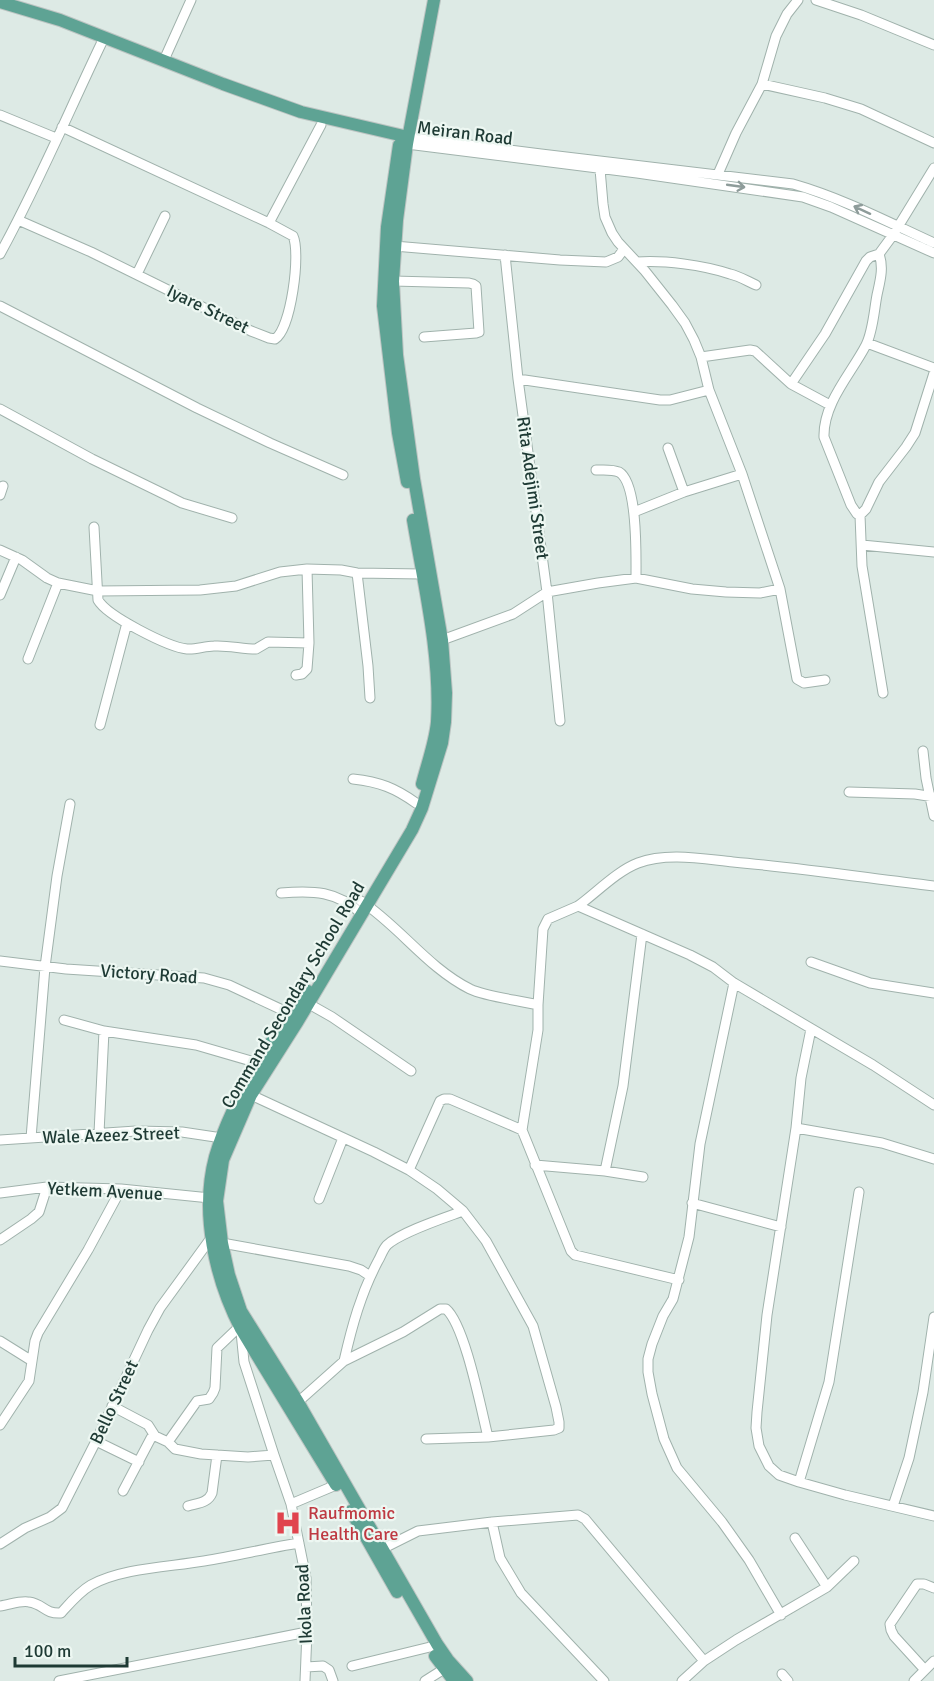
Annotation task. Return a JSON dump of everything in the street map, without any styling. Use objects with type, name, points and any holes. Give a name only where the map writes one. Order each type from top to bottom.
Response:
[{"type":"main road","points":[[417,808],[437,724],[437,678],[429,588],[397,355],[393,281],[404,140],[427,0]]},
{"type":"main road","points":[[417,808],[439,754],[445,722],[445,675],[442,640],[429,588],[422,574],[399,432],[383,306],[387,227],[434,0]]},
{"type":"main road","name":"Meiran Road","points":[[0,2],[60,20],[301,112],[356,130]]},
{"type":"main road","name":"Meiran Road","points":[[0,9],[54,24],[277,111],[321,125],[404,140]]},
{"type":"main road","name":"Command Secondary School Road","points":[[417,808],[409,829],[362,907],[258,1063],[243,1091],[215,1158],[210,1198],[225,1296],[240,1328],[259,1349],[298,1402],[437,1644],[466,1681]]},
{"type":"main road","name":"Command Secondary School Road","points":[[362,907],[309,1004],[251,1095],[224,1160],[219,1179],[216,1241],[241,1311],[259,1349],[430,1647],[454,1681]]},
{"type":"street","points":[[164,60],[191,0]]},
{"type":"street","points":[[718,174],[736,133],[762,84],[776,36],[787,14],[798,0]]},
{"type":"street","points":[[816,0],[861,15],[934,45]]},
{"type":"street","points":[[0,254],[102,42]]},
{"type":"street","points":[[762,84],[825,98],[861,109],[934,142]]},
{"type":"street","points":[[0,115],[56,138]]},
{"type":"street","points":[[62,127],[269,223],[321,125]]},
{"type":"street","name":"Meiran Road","points":[[404,140],[777,181],[802,187],[858,207],[934,253]]},
{"type":"street","name":"Meiran Road","points":[[459,147],[803,197],[934,243]]},
{"type":"street","points":[[791,384],[825,334],[866,261],[879,254],[934,168]]},
{"type":"street","points":[[600,169],[605,217],[612,233],[685,323],[701,357],[709,390],[742,474],[780,589],[797,680],[804,683],[825,680]]},
{"type":"street","points":[[137,274],[165,216]]},
{"type":"street","name":"Iyare Street","points":[[18,220],[91,252],[251,331],[275,339],[282,332],[292,299],[296,259],[295,239],[269,223]]},
{"type":"street","points":[[394,246],[606,262],[618,257],[624,249]]},
{"type":"street","points":[[860,516],[851,506],[824,437],[824,426],[830,405],[867,344],[881,275],[882,263],[879,254]]},
{"type":"street","name":"Rita Adejimi Street","points":[[505,255],[518,379],[547,592],[560,721]]},
{"type":"street","points":[[637,262],[656,261],[711,269],[732,274],[756,285]]},
{"type":"street","points":[[393,281],[469,283],[476,286],[479,332],[424,337]]},
{"type":"street","points":[[0,306],[197,408],[343,475]]},
{"type":"street","points":[[867,344],[934,371],[915,433],[879,482],[866,509],[860,516],[862,566],[883,693]]},
{"type":"street","points":[[701,357],[755,351],[791,384],[830,405]]},
{"type":"street","points":[[518,379],[660,400],[670,400],[709,390]]},
{"type":"street","points":[[0,409],[92,459],[166,495],[232,518]]},
{"type":"street","points":[[668,448],[684,492]]},
{"type":"street","points":[[596,470],[613,470],[621,473],[627,480],[634,512],[636,578]]},
{"type":"street","points":[[634,512],[684,492],[742,474]]},
{"type":"street","points":[[94,527],[98,600],[101,605],[127,623],[164,642],[188,650],[216,646],[256,650],[268,642],[309,643]]},
{"type":"street","points":[[862,545],[934,552]]},
{"type":"street","points":[[0,550],[16,557],[58,583],[98,591],[200,590],[236,586],[280,572],[307,569],[357,573],[422,574]]},
{"type":"street","points":[[0,595],[16,557]]},
{"type":"street","points":[[296,675],[302,674],[307,669],[309,643],[307,569]]},
{"type":"street","points":[[357,573],[370,698]]},
{"type":"street","points":[[442,640],[513,614],[547,592],[598,583],[636,578],[692,589],[726,592],[760,593],[780,589]]},
{"type":"street","points":[[28,659],[58,583]]},
{"type":"street","points":[[100,725],[127,623]]},
{"type":"street","points":[[923,752],[934,816]]},
{"type":"street","points":[[354,779],[368,780],[398,790],[417,808]]},
{"type":"street","points":[[849,792],[915,794],[932,797]]},
{"type":"street","points":[[31,1138],[45,967],[57,876],[70,804]]},
{"type":"street","points":[[679,1280],[575,1255],[535,1165],[522,1130],[538,1030],[544,924],[548,919],[578,906],[637,863],[665,858],[791,867],[934,886]]},
{"type":"street","points":[[280,893],[307,891],[338,897],[362,907],[390,923],[432,962],[471,990],[538,1005]]},
{"type":"street","points":[[578,906],[713,967],[734,983],[873,1065],[934,1106]]},
{"type":"street","points":[[605,1171],[622,1086],[642,934]]},
{"type":"street","name":"Victory Road","points":[[0,961],[45,967],[204,978],[229,985],[291,1014]]},
{"type":"street","points":[[811,962],[870,982],[934,993]]},
{"type":"street","points":[[734,983],[700,1144],[688,1237],[679,1280],[673,1299],[663,1316],[652,1344],[648,1359],[648,1372],[664,1439],[677,1467],[722,1522],[749,1560],[780,1615]]},
{"type":"street","points":[[309,1004],[411,1071]]},
{"type":"street","points":[[64,1020],[104,1030],[196,1045],[258,1063]]},
{"type":"street","points":[[810,1029],[764,1341],[756,1428],[759,1446],[769,1466],[779,1475],[845,1495],[934,1516]]},
{"type":"street","points":[[99,1133],[104,1030]]},
{"type":"street","points":[[251,1095],[409,1170],[437,1189],[463,1211],[486,1241],[533,1326],[560,1422],[559,1428],[488,1437],[426,1439]]},
{"type":"street","points":[[409,1170],[440,1101],[444,1099],[450,1099],[522,1130]]},
{"type":"street","points":[[796,1128],[882,1143],[934,1160]]},
{"type":"street","name":"Wale Azeez Street","points":[[0,1140],[136,1131],[182,1132],[222,1138]]},
{"type":"street","points":[[319,1199],[343,1138]]},
{"type":"street","points":[[535,1165],[643,1177]]},
{"type":"street","points":[[0,1240],[39,1212],[47,1187]]},
{"type":"street","name":"Yetkem Avenue","points":[[0,1192],[47,1187],[122,1189],[210,1198]]},
{"type":"street","points":[[0,1425],[29,1381],[38,1333],[122,1189]]},
{"type":"street","points":[[799,1482],[829,1382],[859,1192]]},
{"type":"street","points":[[692,1203],[781,1227]]},
{"type":"street","points":[[344,1361],[355,1316],[370,1276],[386,1246],[423,1226],[463,1211]]},
{"type":"street","points":[[216,1241],[349,1266],[370,1276]]},
{"type":"street","name":"Bello Street","points":[[0,1544],[62,1508],[160,1308],[216,1241]]},
{"type":"street","points":[[298,1402],[344,1361],[403,1332],[440,1309],[446,1309],[461,1334],[488,1437]]},
{"type":"street","points":[[894,1506],[911,1447],[923,1392],[934,1317]]},
{"type":"street","points":[[168,1442],[197,1401],[208,1399],[213,1393],[217,1348],[240,1328]]},
{"type":"street","name":"Ikola Road","points":[[240,1328],[244,1362],[291,1504],[306,1578],[305,1681]]},
{"type":"street","points":[[0,1341],[32,1362]]},
{"type":"street","points":[[252,1386],[253,1364],[259,1349]]},
{"type":"street","points":[[112,1406],[148,1425],[155,1436],[168,1442],[175,1449],[201,1454],[248,1457],[274,1455]]},
{"type":"street","points":[[123,1491],[151,1438],[155,1436]]},
{"type":"street","points":[[96,1441],[139,1462]]},
{"type":"street","points":[[188,1506],[205,1502],[210,1498],[217,1455]]},
{"type":"street","points":[[291,1504],[336,1485]]},
{"type":"street","points":[[382,1549],[418,1531],[578,1515],[585,1519],[704,1661]]},
{"type":"street","points":[[492,1522],[500,1558],[521,1593],[604,1681]]},
{"type":"street","points":[[795,1539],[827,1587]]},
{"type":"street","points":[[0,1606],[27,1601],[51,1613],[61,1613],[90,1585],[120,1574],[299,1543]]},
{"type":"street","points":[[681,1681],[704,1661],[749,1632],[827,1587],[854,1561]]},
{"type":"street","points":[[925,1670],[894,1635],[891,1624],[917,1584],[934,1588]]},
{"type":"street","points":[[59,1681],[307,1632]]},
{"type":"street","points":[[352,1665],[430,1647]]},
{"type":"street","points":[[914,1681],[934,1661]]},
{"type":"street","points":[[306,1667],[323,1666],[329,1670],[333,1681]]},
{"type":"street","points":[[425,1681],[444,1669]]},
{"type":"place","name":"Raufmomic Health Care","points":[[288,1523]]}]
